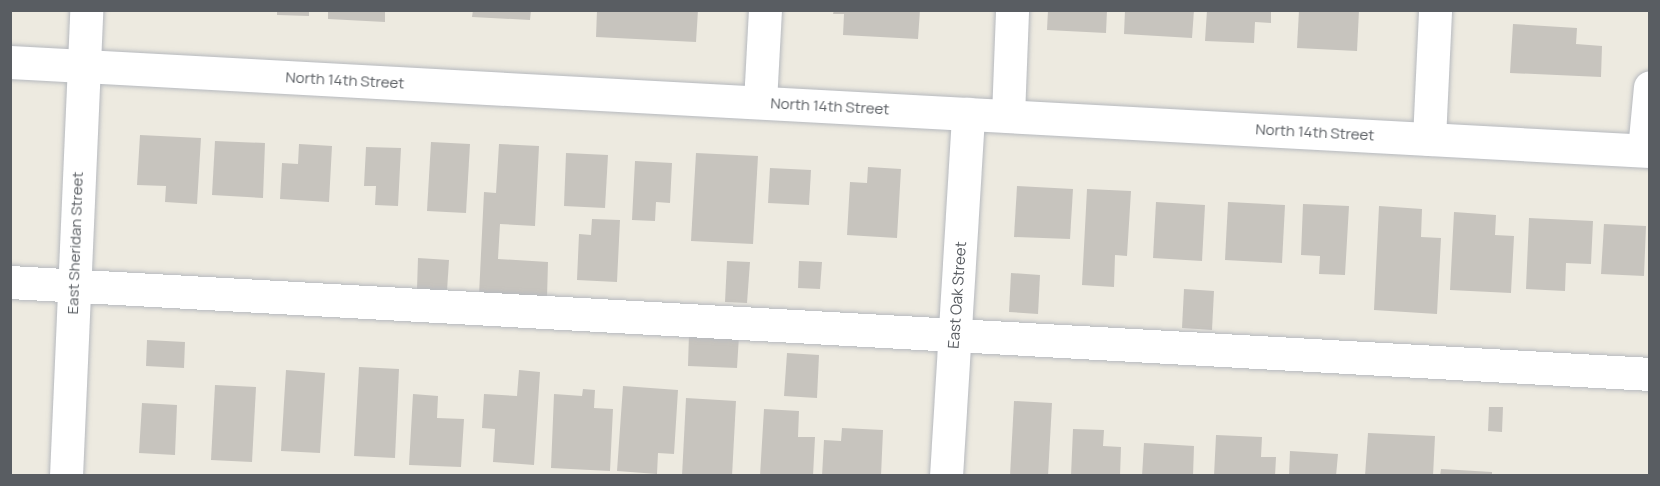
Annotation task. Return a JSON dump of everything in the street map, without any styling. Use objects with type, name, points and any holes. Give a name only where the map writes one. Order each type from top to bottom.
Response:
[{"type":"street","name":"East Sheridan Street","points":[[66,476],[86,10]]},
{"type":"street","points":[[760,102],[765,10]]},
{"type":"street","points":[[1008,116],[1012,10]]},
{"type":"street","points":[[1429,139],[1435,10]]},
{"type":"street","name":"North 14th Street","points":[[10,62],[1647,150]]},
{"type":"street","points":[[1647,150],[1650,87]]},
{"type":"street","name":"East Oak Street","points":[[946,476],[968,114]]},
{"type":"street","points":[[10,282],[954,337],[1650,374]]},
{"type":"building","points":[[277,10],[309,10],[309,16],[277,15]]},
{"type":"building","points":[[328,10],[385,10],[385,22],[328,19]]},
{"type":"building","points":[[473,10],[531,10],[530,20],[472,17]]},
{"type":"building","points":[[597,10],[698,10],[696,42],[596,37]]},
{"type":"building","points":[[834,10],[920,10],[918,39],[843,35],[844,14],[833,14]]},
{"type":"building","points":[[1048,10],[1107,10],[1106,33],[1047,30]]},
{"type":"building","points":[[1125,10],[1194,10],[1192,38],[1124,34]]},
{"type":"building","points":[[1207,10],[1271,10],[1271,23],[1255,22],[1254,43],[1205,41]]},
{"type":"building","points":[[1299,10],[1359,10],[1357,51],[1297,48]]},
{"type":"building","points":[[1513,24],[1577,28],[1576,44],[1602,46],[1601,77],[1510,73]]},
{"type":"building","points":[[140,135],[201,138],[197,204],[165,202],[166,186],[137,185]]},
{"type":"building","points":[[215,141],[265,143],[263,198],[212,195]]},
{"type":"building","points":[[431,142],[470,144],[466,213],[427,211]]},
{"type":"building","points":[[299,144],[332,146],[329,202],[280,199],[282,163],[298,164]]},
{"type":"building","points":[[499,144],[539,146],[535,226],[500,224],[498,259],[548,262],[547,298],[479,295],[484,192],[496,193]]},
{"type":"building","points":[[366,147],[401,148],[398,206],[375,205],[376,186],[364,186]]},
{"type":"building","points":[[566,153],[608,155],[605,208],[564,206]]},
{"type":"building","points":[[696,153],[758,156],[753,244],[691,241]]},
{"type":"building","points":[[635,161],[672,163],[670,203],[656,202],[655,221],[632,220]]},
{"type":"building","points":[[868,167],[901,169],[897,238],[847,235],[850,182],[867,183]]},
{"type":"building","points":[[770,168],[811,170],[809,205],[768,203]]},
{"type":"building","points":[[1017,186],[1073,189],[1070,239],[1014,237]]},
{"type":"building","points":[[1087,189],[1131,191],[1127,256],[1115,255],[1114,287],[1082,285]]},
{"type":"building","points":[[1156,202],[1205,205],[1202,261],[1153,258]]},
{"type":"building","points":[[1228,202],[1285,205],[1282,263],[1225,260]]},
{"type":"building","points":[[1303,204],[1349,206],[1345,275],[1319,274],[1320,256],[1301,255]]},
{"type":"building","points":[[1379,206],[1422,209],[1421,237],[1441,238],[1437,314],[1374,310]]},
{"type":"building","points":[[1454,212],[1496,215],[1495,235],[1514,236],[1511,293],[1450,290]]},
{"type":"building","points":[[1529,218],[1593,221],[1591,264],[1566,263],[1565,291],[1526,289]]},
{"type":"building","points":[[592,219],[620,220],[617,282],[577,280],[579,234],[591,235]]},
{"type":"building","points":[[1604,224],[1646,226],[1644,276],[1601,274]]},
{"type":"building","points":[[418,258],[449,260],[447,291],[417,289]]},
{"type":"building","points":[[727,261],[750,262],[747,303],[725,302]]},
{"type":"building","points":[[799,261],[822,262],[820,289],[798,288]]},
{"type":"building","points":[[1011,273],[1040,275],[1038,314],[1009,312]]},
{"type":"building","points":[[1184,289],[1214,291],[1212,330],[1182,328]]},
{"type":"building","points":[[689,333],[739,336],[737,368],[688,366]]},
{"type":"building","points":[[147,340],[185,342],[184,368],[146,366]]},
{"type":"building","points":[[787,353],[819,355],[817,398],[784,396]]},
{"type":"building","points":[[359,367],[399,369],[395,458],[354,456]]},
{"type":"building","points":[[286,370],[325,373],[320,453],[281,451]]},
{"type":"building","points":[[519,370],[540,372],[534,465],[493,462],[495,429],[482,428],[484,394],[517,396]]},
{"type":"building","points":[[215,385],[256,387],[252,462],[211,460]]},
{"type":"building","points":[[623,386],[678,390],[674,454],[658,453],[657,474],[617,471]]},
{"type":"building","points":[[583,389],[595,390],[594,408],[613,409],[610,471],[551,468],[554,394],[582,396]]},
{"type":"building","points":[[413,394],[438,396],[437,418],[464,419],[461,467],[409,465]]},
{"type":"building","points":[[686,398],[736,401],[732,476],[682,476]]},
{"type":"building","points":[[1014,401],[1052,403],[1048,476],[1010,476]]},
{"type":"building","points":[[142,403],[177,405],[175,455],[139,453]]},
{"type":"building","points":[[1489,407],[1503,407],[1502,432],[1488,431]]},
{"type":"building","points":[[764,409],[799,411],[798,437],[815,437],[813,476],[760,476]]},
{"type":"building","points":[[842,428],[883,430],[881,476],[822,476],[824,440],[841,441]]},
{"type":"building","points":[[1073,429],[1104,430],[1103,446],[1121,447],[1120,476],[1071,476]]},
{"type":"building","points":[[1368,433],[1435,436],[1433,476],[1365,476]]},
{"type":"building","points":[[1216,435],[1262,437],[1261,457],[1276,457],[1275,476],[1214,476]]},
{"type":"building","points":[[1144,443],[1194,446],[1193,476],[1142,476]]},
{"type":"building","points":[[1290,451],[1338,454],[1336,476],[1289,476]]},
{"type":"building","points":[[1441,469],[1492,472],[1492,476],[1440,476]]}]
